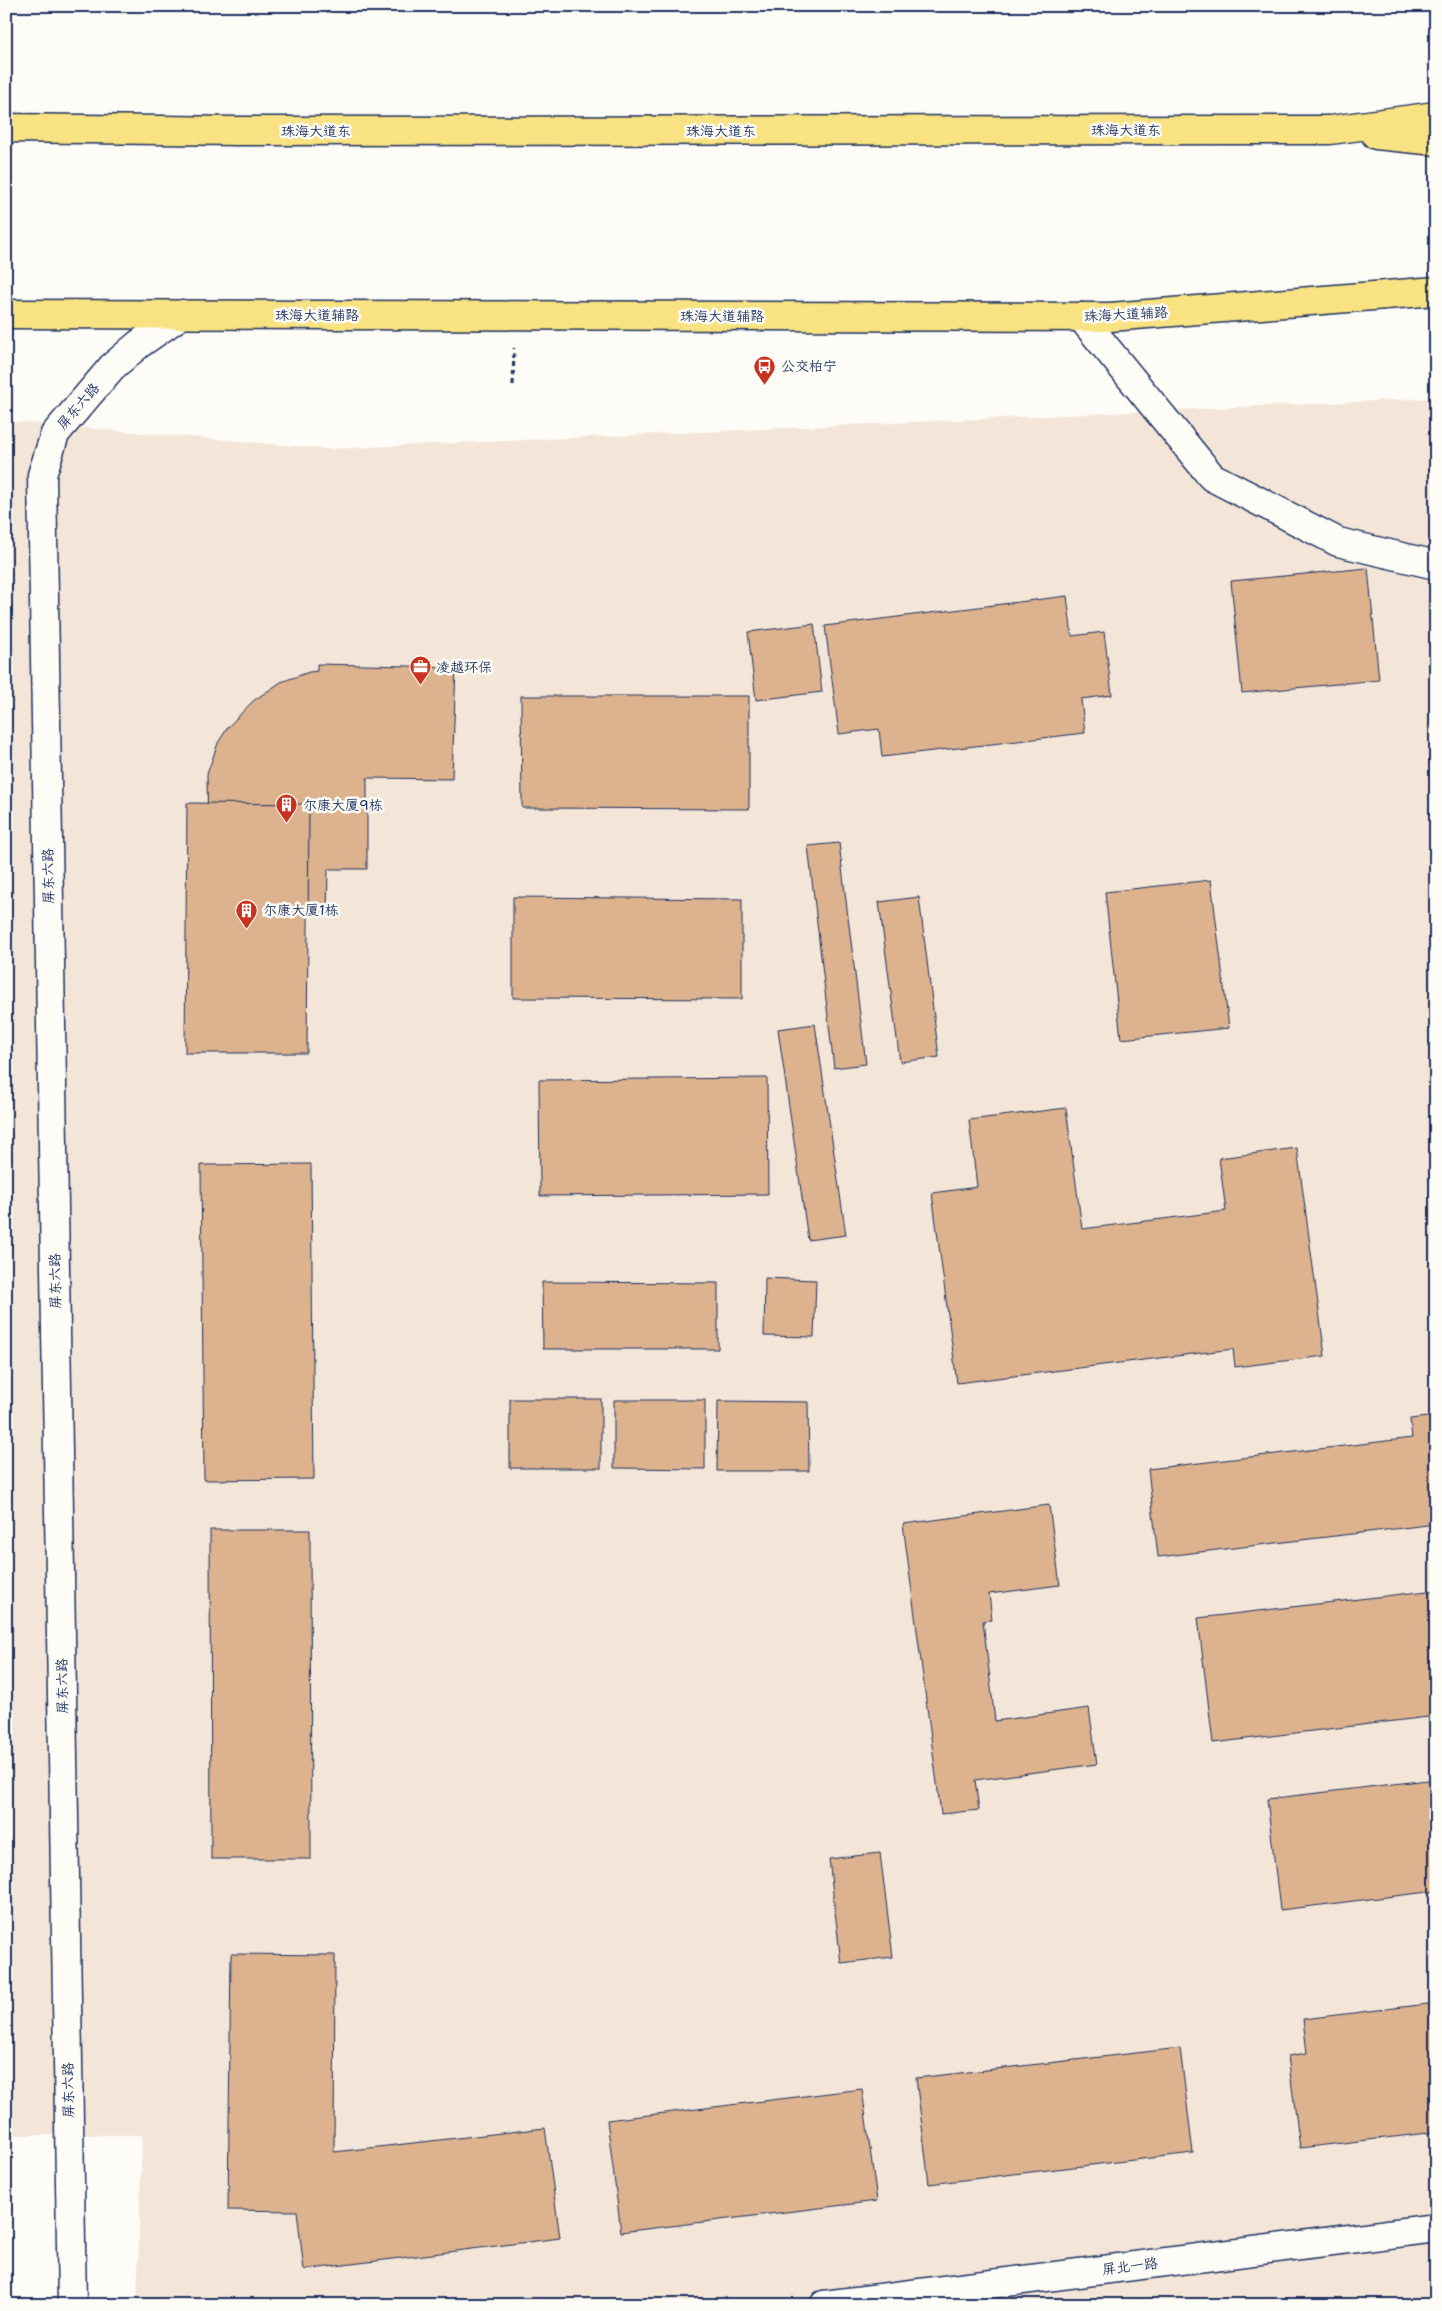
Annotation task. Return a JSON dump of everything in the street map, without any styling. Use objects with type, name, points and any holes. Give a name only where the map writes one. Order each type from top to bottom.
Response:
[{"type":"main road","name":"珠海大道东","points":[[6,128],[237,131],[1330,130],[1436,116]]},
{"type":"main road","points":[[1330,130],[1436,141]]},
{"type":"main road","name":"珠海大道辅路","points":[[6,314],[1110,317],[1436,291]]},
{"type":"street","name":"屏东六路","points":[[72,2305],[42,475],[55,434],[112,367],[139,344],[182,314]]},
{"type":"street","points":[[1081,316],[1212,477],[1338,542],[1436,564]]},
{"type":"street","name":"屏北一路","points":[[824,2305],[1436,2228]]},
{"type":"shaded area","points":[[1436,398],[1436,2305],[137,2305],[142,2135],[6,2135],[6,421],[328,449]]},
{"type":"building","points":[[1368,568],[1379,680],[1242,693],[1231,581]]},
{"type":"building","points":[[1067,596],[1072,636],[1104,632],[1112,695],[1081,699],[1085,733],[882,757],[879,729],[839,734],[825,626]]},
{"type":"building","points":[[814,624],[822,692],[756,700],[748,632]]},
{"type":"building","name":"尔康大厦9栋","points":[[317,664],[456,667],[452,779],[367,778],[367,869],[328,869],[327,915],[209,912],[207,774],[218,743],[228,727],[253,701],[281,682],[317,671]]},
{"type":"building","points":[[521,696],[749,696],[749,809],[522,808]]},
{"type":"building","name":"尔康大厦1栋","points":[[187,803],[309,804],[307,1053],[185,1053]]},
{"type":"building","points":[[839,843],[866,1064],[834,1068],[808,846]]},
{"type":"building","points":[[1211,880],[1229,1028],[1121,1039],[1105,892]]},
{"type":"building","points":[[513,897],[742,899],[742,999],[513,998]]},
{"type":"building","points":[[919,897],[939,1057],[900,1062],[879,902]]},
{"type":"building","points":[[815,1024],[846,1235],[808,1240],[778,1029]]},
{"type":"building","points":[[767,1078],[768,1194],[540,1196],[539,1080]]},
{"type":"building","points":[[1066,1108],[1082,1229],[1226,1211],[1219,1158],[1297,1148],[1325,1356],[1235,1367],[1233,1349],[957,1383],[932,1193],[977,1187],[969,1120]]},
{"type":"building","points":[[311,1164],[314,1479],[204,1480],[201,1165]]},
{"type":"building","points":[[765,1278],[816,1280],[814,1337],[764,1336]]},
{"type":"building","points":[[542,1282],[718,1283],[718,1349],[543,1349]]},
{"type":"building","points":[[510,1399],[601,1399],[601,1468],[510,1468]]},
{"type":"building","points":[[614,1400],[705,1400],[705,1469],[614,1468]]},
{"type":"building","points":[[718,1401],[808,1402],[809,1471],[717,1471]]},
{"type":"building","points":[[1436,1416],[1436,1524],[1158,1557],[1148,1469],[1412,1438],[1410,1419]]},
{"type":"building","points":[[1049,1505],[1060,1585],[989,1594],[992,1620],[983,1621],[995,1721],[1089,1708],[1097,1764],[975,1780],[979,1810],[941,1814],[903,1524]]},
{"type":"building","points":[[210,1530],[310,1530],[311,1859],[211,1859]]},
{"type":"building","points":[[1436,1590],[1436,1716],[1213,1743],[1198,1618]]},
{"type":"building","points":[[1436,1779],[1436,1891],[1280,1910],[1267,1799]]},
{"type":"building","points":[[880,1853],[893,1957],[841,1963],[829,1859]]},
{"type":"building","points":[[231,1954],[335,1955],[334,2152],[545,2128],[560,2238],[304,2270],[297,2211],[228,2210]]},
{"type":"building","points":[[1436,2003],[1436,2132],[1300,2148],[1288,2056],[1307,2053],[1303,2019]]},
{"type":"building","points":[[1180,2048],[1193,2153],[929,2184],[916,2078]]},
{"type":"building","points":[[862,2089],[877,2201],[621,2232],[607,2120]]},
{"type":"place","name":"公交柏宁","points":[[765,385]]},
{"type":"place","name":"凌越环保","points":[[420,686]]},
{"type":"place","name":"尔康大厦9栋","points":[[287,824]]},
{"type":"place","name":"尔康大厦1栋","points":[[247,929]]}]
